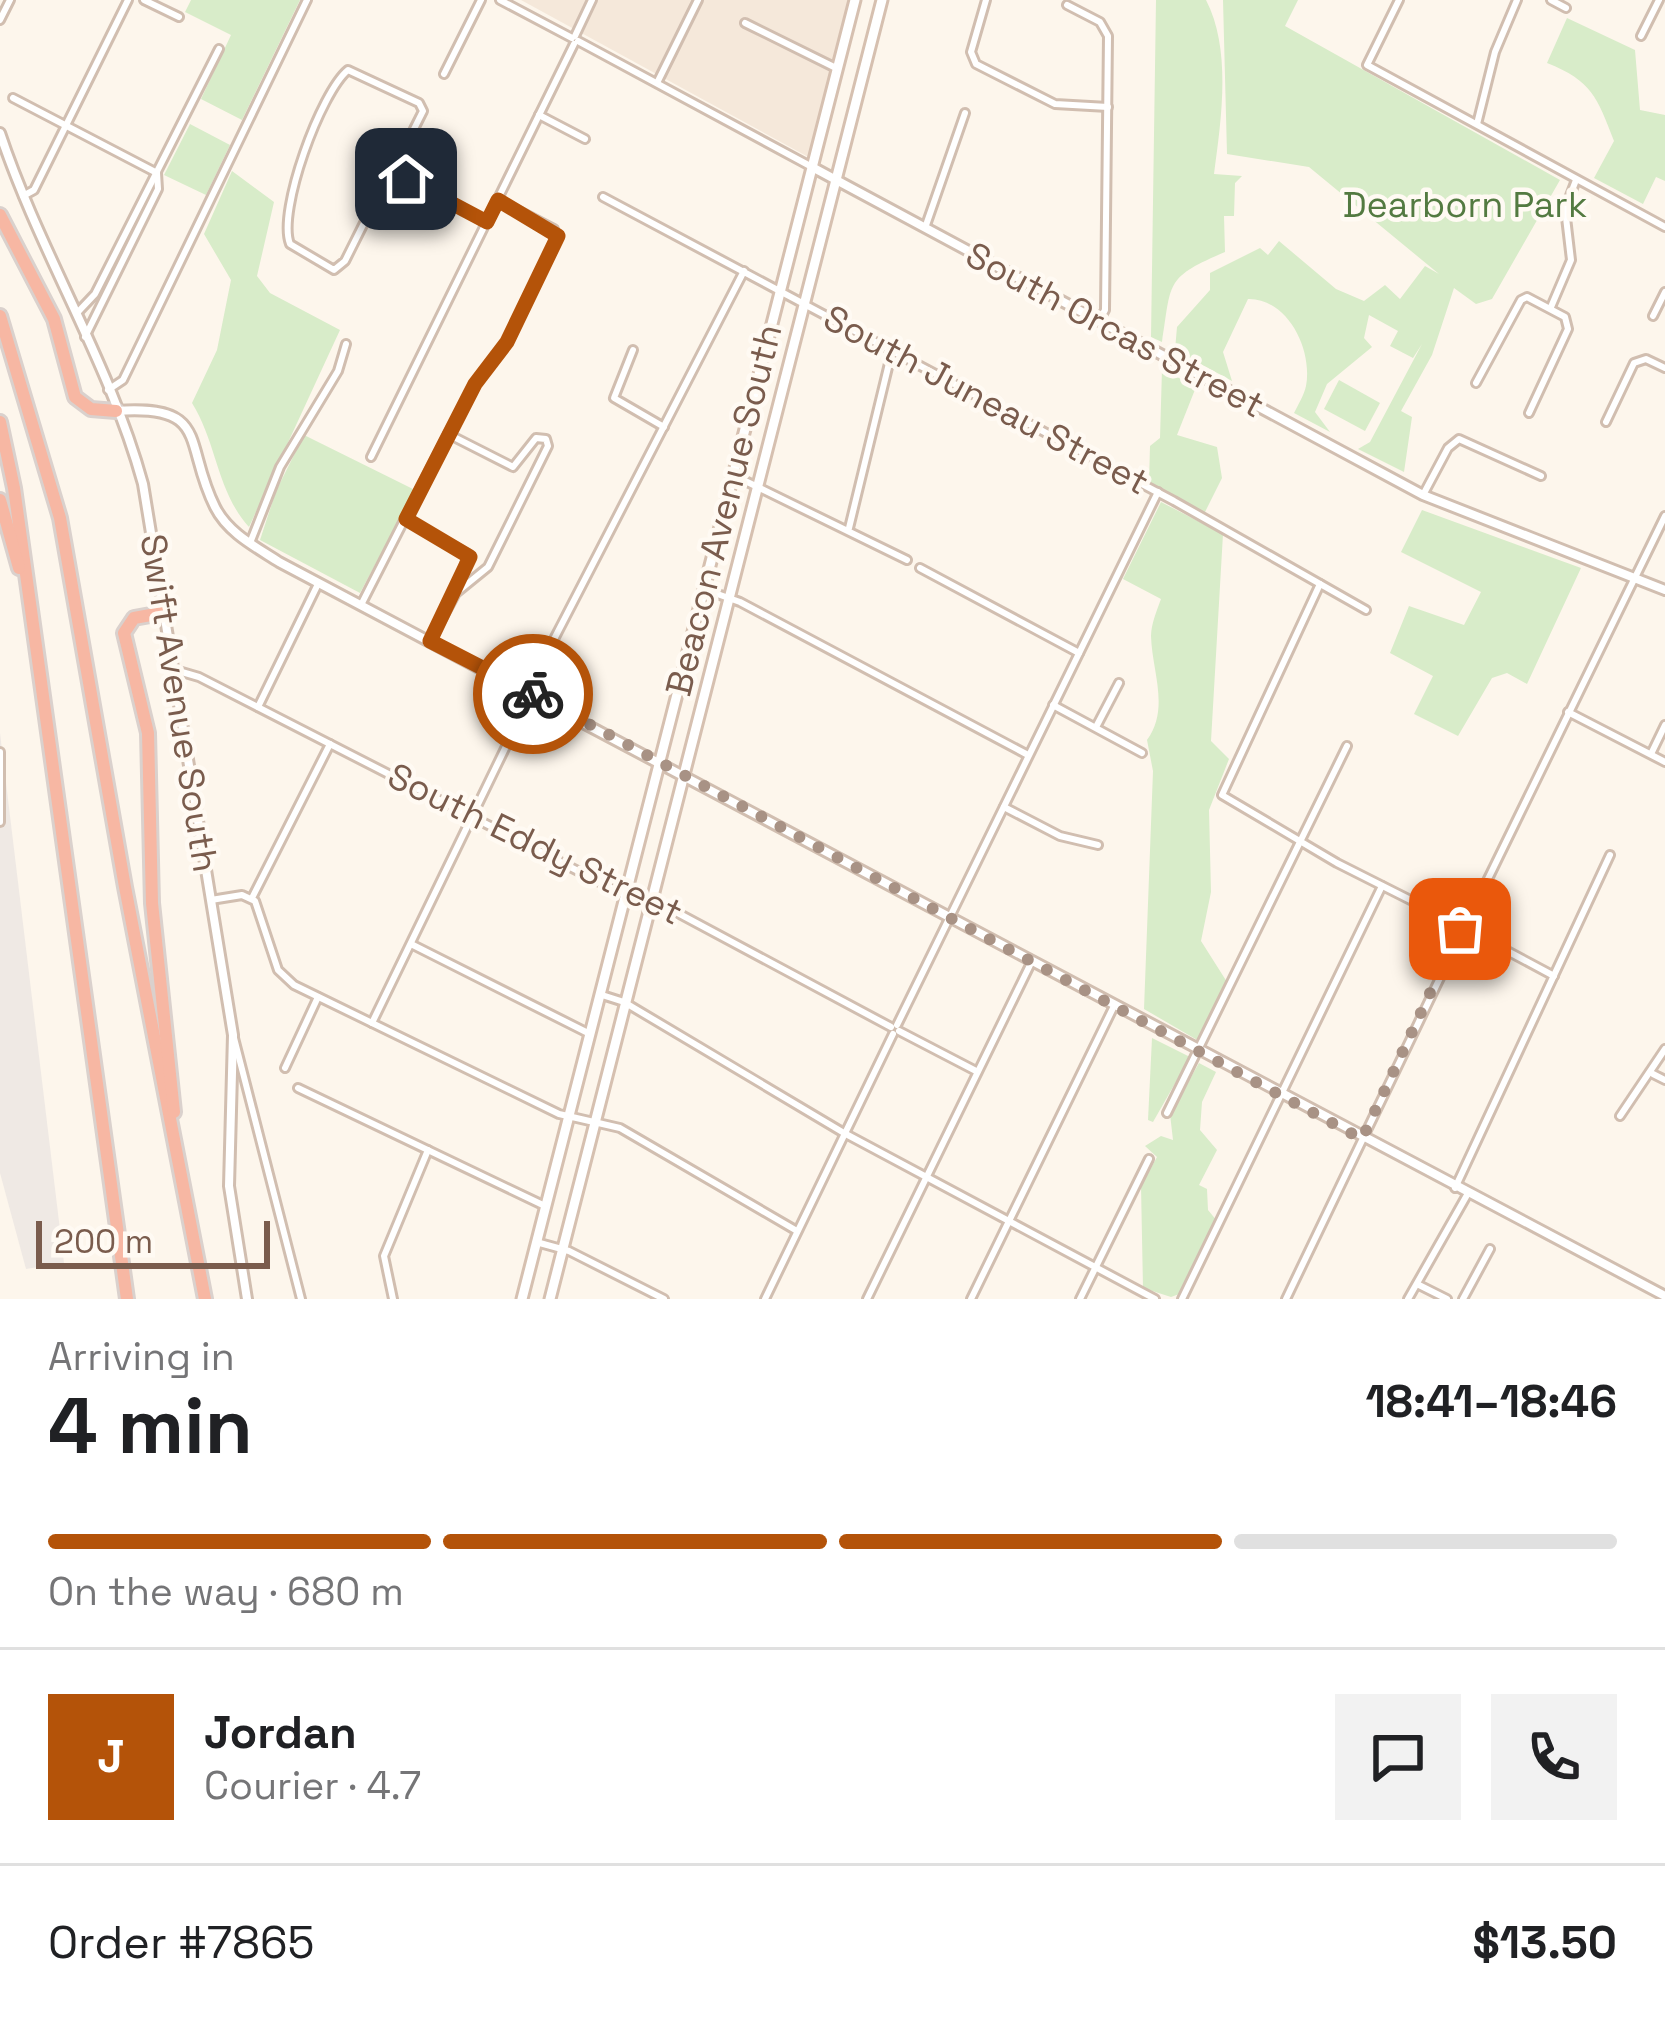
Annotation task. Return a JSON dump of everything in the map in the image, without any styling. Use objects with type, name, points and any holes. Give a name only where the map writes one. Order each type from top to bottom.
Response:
[{"type":"highway","points":[[0,214],[54,320],[75,398],[91,409],[116,411]]},
{"type":"highway","points":[[0,316],[61,518],[178,1173],[205,1299]]},
{"type":"highway","points":[[0,422],[127,1299]]},
{"type":"highway","points":[[0,500],[28,597]]},
{"type":"highway","points":[[167,612],[134,618],[124,633],[148,733],[152,903],[178,1173]]},
{"type":"main road","name":"Beacon Avenue South","points":[[522,1299],[855,0]]},
{"type":"main road","name":"Beacon Avenue South","points":[[550,1299],[882,0]]},
{"type":"street","points":[[0,20],[10,0]]},
{"type":"street","points":[[21,196],[34,190],[128,0]]},
{"type":"street","points":[[144,0],[178,17]]},
{"type":"street","points":[[107,390],[122,380],[308,0]]},
{"type":"street","points":[[444,74],[481,0]]},
{"type":"street","name":"South Orcas Street","points":[[500,0],[1423,495],[1665,590]]},
{"type":"street","points":[[370,457],[592,0]]},
{"type":"street","points":[[656,84],[698,0]]},
{"type":"street","points":[[986,0],[972,58],[1055,104],[1108,107]]},
{"type":"street","points":[[1399,0],[1367,65],[1665,227]]},
{"type":"street","points":[[1477,124],[1495,52],[1517,0]]},
{"type":"street","points":[[1550,0],[1566,8]]},
{"type":"street","points":[[1641,36],[1659,0]]},
{"type":"street","points":[[1067,5],[1105,26],[1105,310],[1099,321]]},
{"type":"street","points":[[745,22],[838,69]]},
{"type":"street","points":[[74,315],[92,301],[219,49]]},
{"type":"street","points":[[348,70],[421,106],[422,115],[398,162],[399,173],[385,181],[338,269],[301,253],[286,231],[307,149],[348,70]]},
{"type":"street","points":[[13,98],[157,173]]},
{"type":"street","points":[[925,228],[964,112]]},
{"type":"street","points":[[539,115],[585,139]]},
{"type":"street","name":"Swift Avenue South","points":[[0,134],[21,196],[85,337],[142,484],[167,612],[233,1035],[229,1186],[248,1299]]},
{"type":"street","points":[[85,337],[158,189],[157,173]]},
{"type":"street","points":[[399,173],[487,222]]},
{"type":"street","points":[[1551,307],[1569,267],[1565,209],[1576,180]]},
{"type":"street","name":"South Juneau Street","points":[[603,197],[1158,492],[1366,610]]},
{"type":"street","points":[[361,605],[475,384],[507,342],[558,236],[498,200]]},
{"type":"street","points":[[372,1023],[530,693],[744,271]]},
{"type":"street","points":[[1653,316],[1665,292]]},
{"type":"street","points":[[1476,383],[1521,300],[1551,307],[1568,323],[1529,413]]},
{"type":"street","points":[[250,543],[280,466],[338,371],[346,344]]},
{"type":"street","points":[[633,350],[614,398],[664,427]]},
{"type":"street","points":[[848,530],[892,351]]},
{"type":"street","points":[[1606,422],[1634,363],[1646,358],[1665,368]]},
{"type":"street","points":[[116,411],[163,410],[186,425],[215,507],[250,543],[318,584],[1665,1296]]},
{"type":"street","points":[[448,434],[517,466],[536,438],[546,440],[546,451],[488,566],[456,593]]},
{"type":"street","points":[[1423,495],[1448,448],[1459,439],[1541,476]]},
{"type":"street","points":[[731,475],[759,484],[908,560]]},
{"type":"street","points":[[765,1299],[1158,492]]},
{"type":"street","points":[[1286,1299],[1665,516]]},
{"type":"street","points":[[406,519],[468,554],[456,593],[430,641]]},
{"type":"street","points":[[920,568],[1079,653]]},
{"type":"street","points":[[258,707],[318,584]]},
{"type":"street","points":[[1320,584],[1222,794],[1301,842],[1554,976]]},
{"type":"street","points":[[702,589],[730,598],[1028,755]]},
{"type":"street","name":"South Eddy Street","points":[[175,670],[258,707],[627,895],[652,901],[977,1072]]},
{"type":"street","points":[[1095,728],[1119,682]]},
{"type":"street","points":[[1053,705],[1142,753]]},
{"type":"street","points":[[1568,712],[1665,761]]},
{"type":"street","points":[[1651,754],[1665,725]]},
{"type":"street","points":[[330,744],[252,898],[278,970],[318,997],[568,1117],[620,1128],[797,1231]]},
{"type":"street","points":[[1167,1113],[1347,746]]},
{"type":"street","points":[[0,752],[0,822]]},
{"type":"street","points":[[1004,807],[1060,836],[1098,845]]},
{"type":"street","points":[[1455,1188],[1610,855]]},
{"type":"street","points":[[1182,1299],[1382,886]]},
{"type":"street","points":[[211,900],[252,898]]},
{"type":"street","points":[[411,944],[590,1034]]},
{"type":"street","points":[[867,1299],[1032,961]]},
{"type":"street","points":[[601,994],[624,1002],[844,1133],[1155,1299]]},
{"type":"street","points":[[285,1068],[318,997]]},
{"type":"street","points":[[971,1299],[1114,1006]]},
{"type":"street","points":[[233,1035],[301,1299]]},
{"type":"street","points":[[1620,1116],[1638,1083],[1653,1074],[1665,1049]]},
{"type":"street","points":[[1653,1074],[1665,1080]]},
{"type":"street","points":[[298,1088],[545,1206]]},
{"type":"street","points":[[393,1299],[385,1251],[428,1150]]},
{"type":"street","points":[[1080,1299],[1149,1159]]},
{"type":"street","points":[[1408,1299],[1467,1195]]},
{"type":"street","points":[[536,1242],[562,1249],[664,1299]]},
{"type":"street","points":[[1463,1299],[1490,1249]]},
{"type":"street","points":[[1417,1284],[1447,1299]]},
{"type":"shaded area","points":[[521,0],[851,0],[812,159]]},
{"type":"shaded area","points":[[0,733],[64,1263],[26,1269],[0,1173]]},
{"type":"green space","points":[[191,0],[300,0],[242,120],[201,99],[231,35],[185,12]]},
{"type":"green space","points":[[1156,0],[1206,0],[1222,63],[1214,174],[1242,176],[1235,183],[1234,216],[1224,216],[1225,252],[1191,269],[1174,284],[1162,342],[1151,337]]},
{"type":"green space","name":"Dearborn Park","points":[[1223,0],[1298,0],[1285,26],[1560,180],[1492,299],[1476,304],[1454,288],[1432,355],[1401,411],[1412,417],[1404,472],[1358,449],[1370,442],[1422,344],[1413,358],[1390,346],[1398,331],[1369,315],[1364,338],[1372,347],[1327,384],[1315,412],[1330,432],[1294,413],[1306,386],[1305,357],[1294,328],[1274,307],[1248,299],[1223,352],[1232,381],[1175,350],[1177,327],[1210,290],[1210,273],[1260,248],[1268,255],[1279,241],[1336,289],[1364,301],[1385,285],[1400,299],[1425,266],[1439,274],[1309,167],[1227,154]]},
{"type":"green space","points":[[1567,18],[1635,50],[1640,110],[1665,115],[1665,181],[1656,177],[1643,204],[1594,178],[1614,141],[1608,126],[1583,84],[1547,63]]},
{"type":"green space","points":[[190,124],[230,145],[206,195],[164,175]]},
{"type":"green space","points":[[232,171],[274,202],[257,276],[270,293],[340,330],[249,527],[223,483],[192,403],[217,350],[231,280],[204,234]]},
{"type":"green space","points":[[1162,369],[1196,387],[1177,435],[1217,447],[1222,478],[1204,514],[1149,483],[1150,446],[1160,438]]},
{"type":"green space","points":[[1339,380],[1380,403],[1365,431],[1324,409]]},
{"type":"green space","points":[[304,435],[415,490],[360,593],[260,540],[276,491]]},
{"type":"green space","points":[[1161,502],[1223,534],[1211,741],[1229,759],[1209,810],[1211,892],[1201,941],[1227,982],[1199,1041],[1144,1009],[1153,771],[1147,740],[1159,703],[1151,636],[1161,599],[1123,579]]},
{"type":"green space","points":[[1422,510],[1581,568],[1527,684],[1507,673],[1492,678],[1458,736],[1414,714],[1433,676],[1390,653],[1409,606],[1464,625],[1481,592],[1401,552]]},
{"type":"green space","points":[[1152,1038],[1190,1057],[1153,1122],[1148,1120]]},
{"type":"green space","points":[[1199,1063],[1216,1072],[1202,1102],[1200,1130],[1217,1150],[1199,1185],[1207,1189],[1208,1210],[1217,1221],[1182,1293],[1171,1297],[1143,1288],[1141,1186],[1157,1157],[1145,1146],[1161,1136],[1173,1140],[1170,1114]]},
{"type":"way so far","points":[[533,694],[1362,1139],[1460,929]]},
{"type":"route","points":[[406,179],[487,222],[498,200],[558,236],[507,342],[475,384],[406,519],[470,557],[430,641],[533,694]]}]
